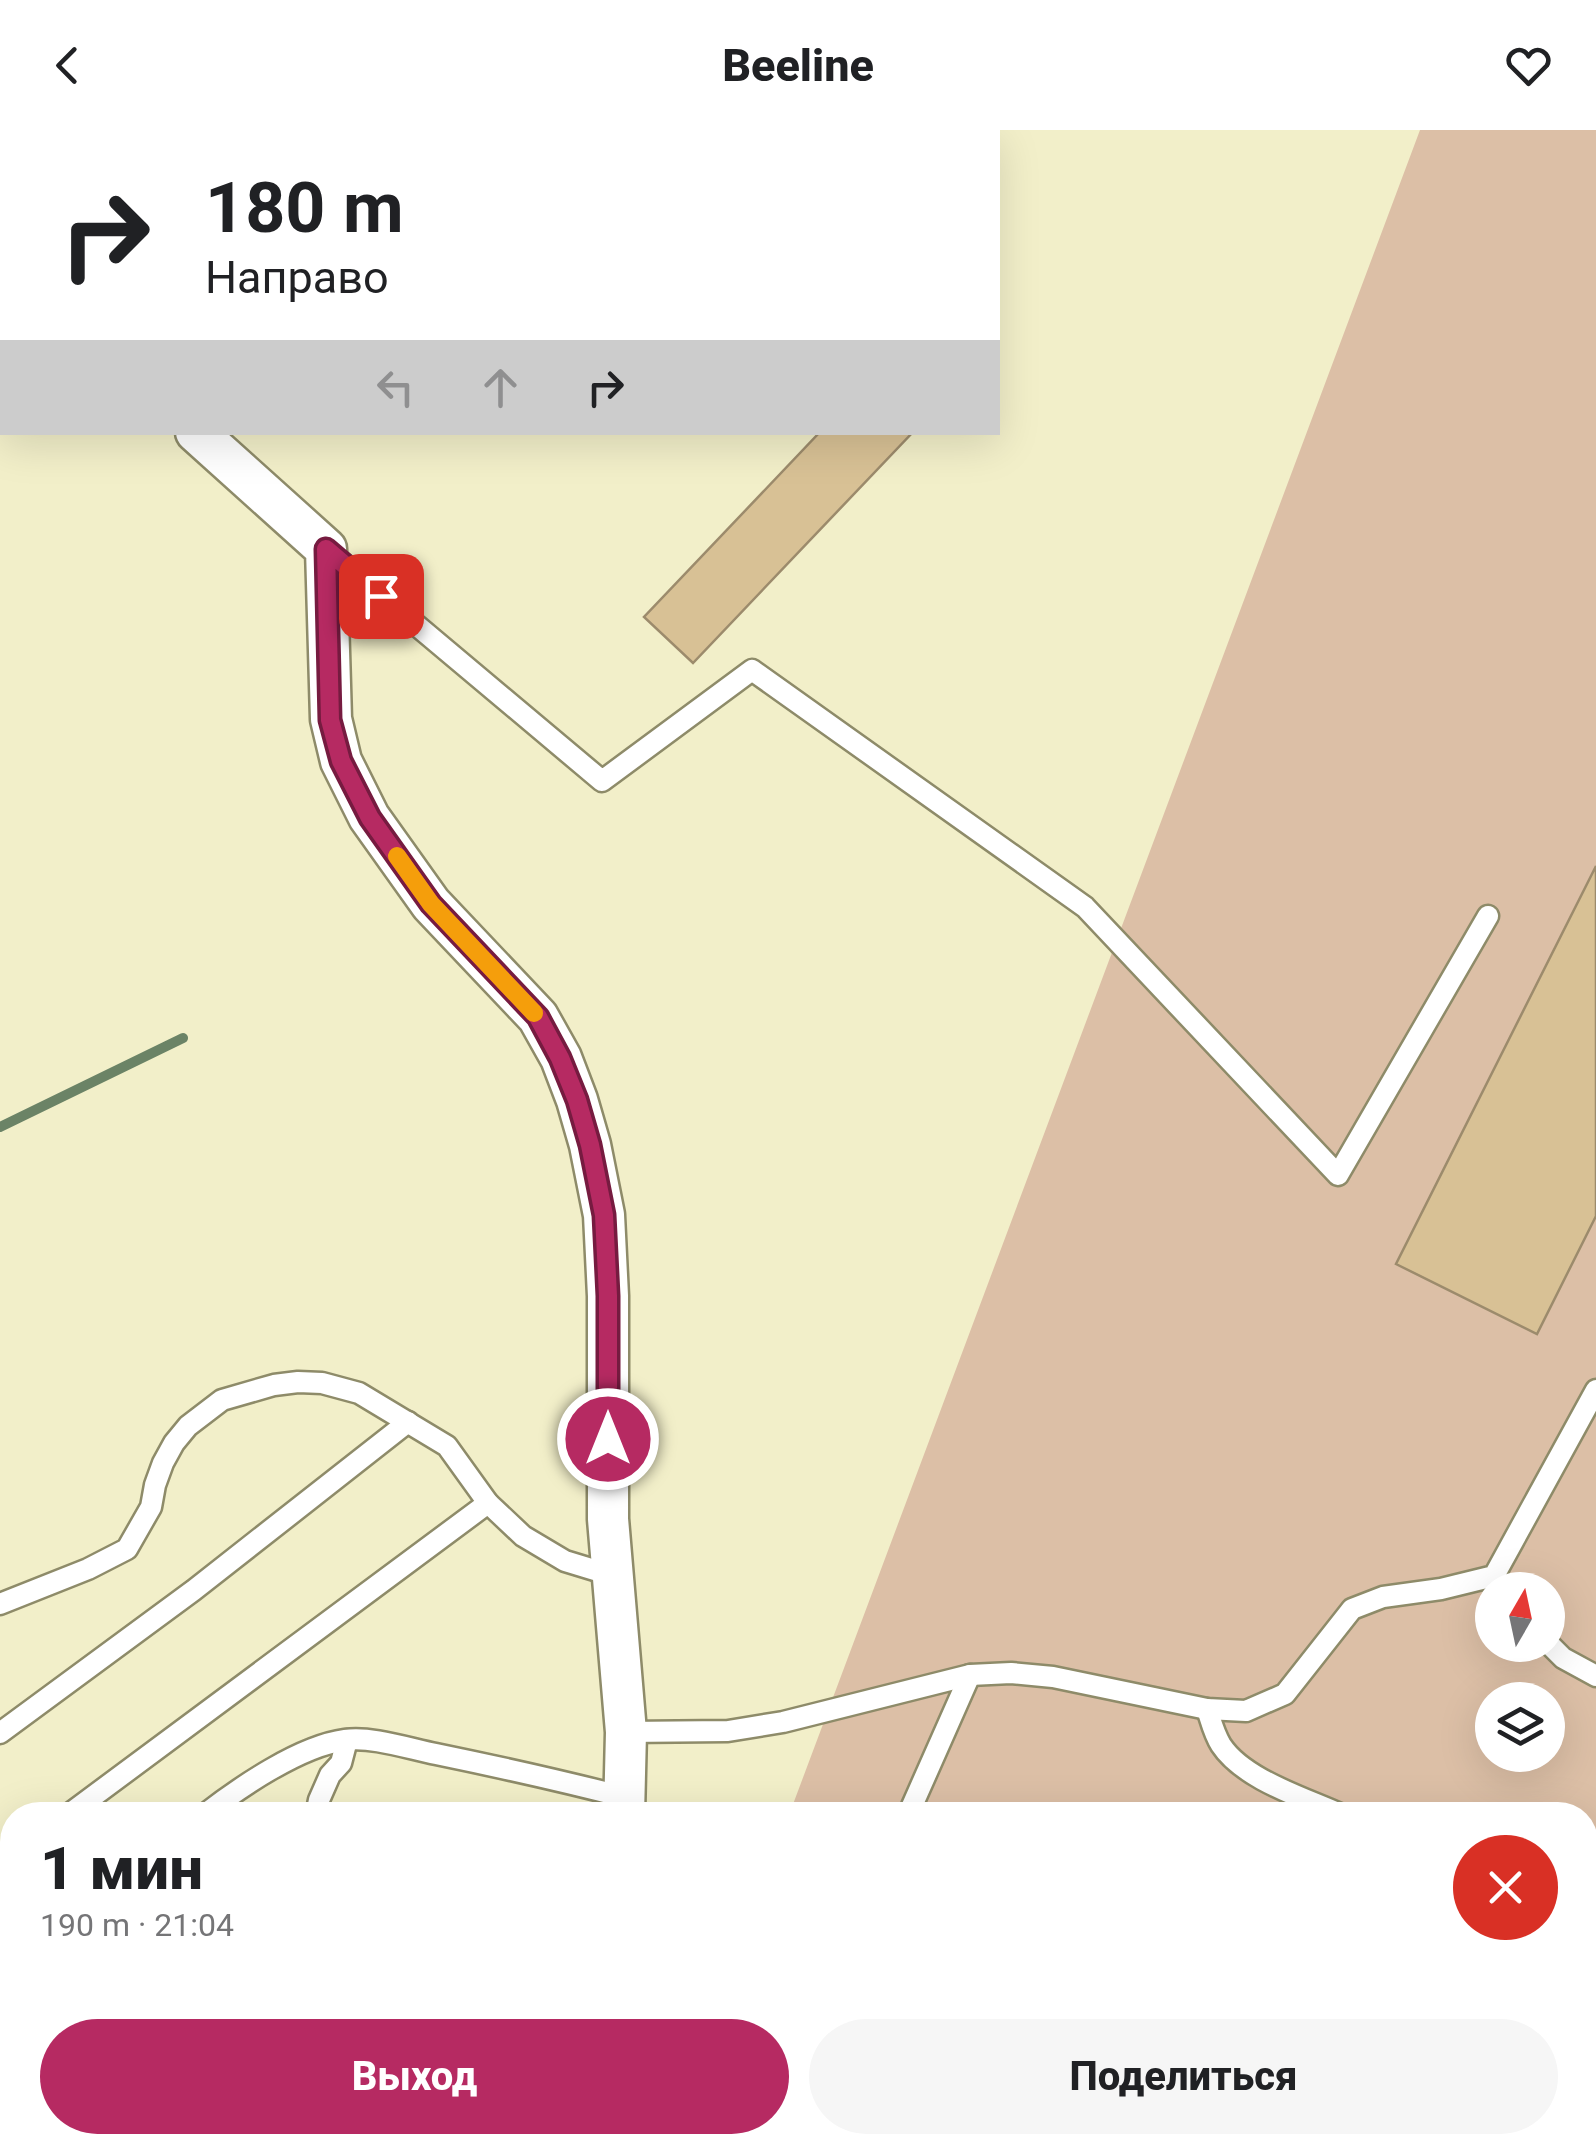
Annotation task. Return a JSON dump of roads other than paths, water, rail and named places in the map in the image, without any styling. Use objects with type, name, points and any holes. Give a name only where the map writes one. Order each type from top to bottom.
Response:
[{"type":"street","points":[[199,435],[326,549],[330,720],[341,761],[370,818],[431,904],[538,1017],[577,1100],[604,1215],[608,1519],[626,1732],[624,1802]]},
{"type":"lane","points":[[326,549],[602,781],[752,670],[1085,907],[1338,1175],[1488,916]]},
{"type":"lane","points":[[0,1604],[127,1550],[151,1508],[159,1474],[174,1443],[188,1426],[222,1400],[298,1382],[322,1383],[359,1393],[447,1446],[488,1503],[523,1536],[565,1560],[611,1575]]},
{"type":"lane","points":[[1505,1572],[1594,1402]]},
{"type":"lane","points":[[0,1733],[194,1590],[408,1422]]},
{"type":"lane","points":[[86,1802],[488,1503]]},
{"type":"lane","points":[[626,1732],[728,1731],[784,1722],[970,1675],[1010,1673],[1053,1677],[1207,1708],[1246,1711],[1285,1694],[1352,1610],[1382,1597],[1475,1585]]},
{"type":"lane","points":[[1565,1660],[1596,1676]]},
{"type":"lane","points":[[914,1802],[970,1675]]},
{"type":"lane","points":[[1207,1708],[1214,1734],[1224,1750],[1250,1774],[1313,1802]]},
{"type":"lane","points":[[221,1802],[301,1752],[347,1740],[383,1743],[557,1780],[614,1802]]},
{"type":"lane","points":[[318,1802],[341,1763],[347,1740]]},
{"type":"waterway","points":[[0,1127],[183,1038]]}]
